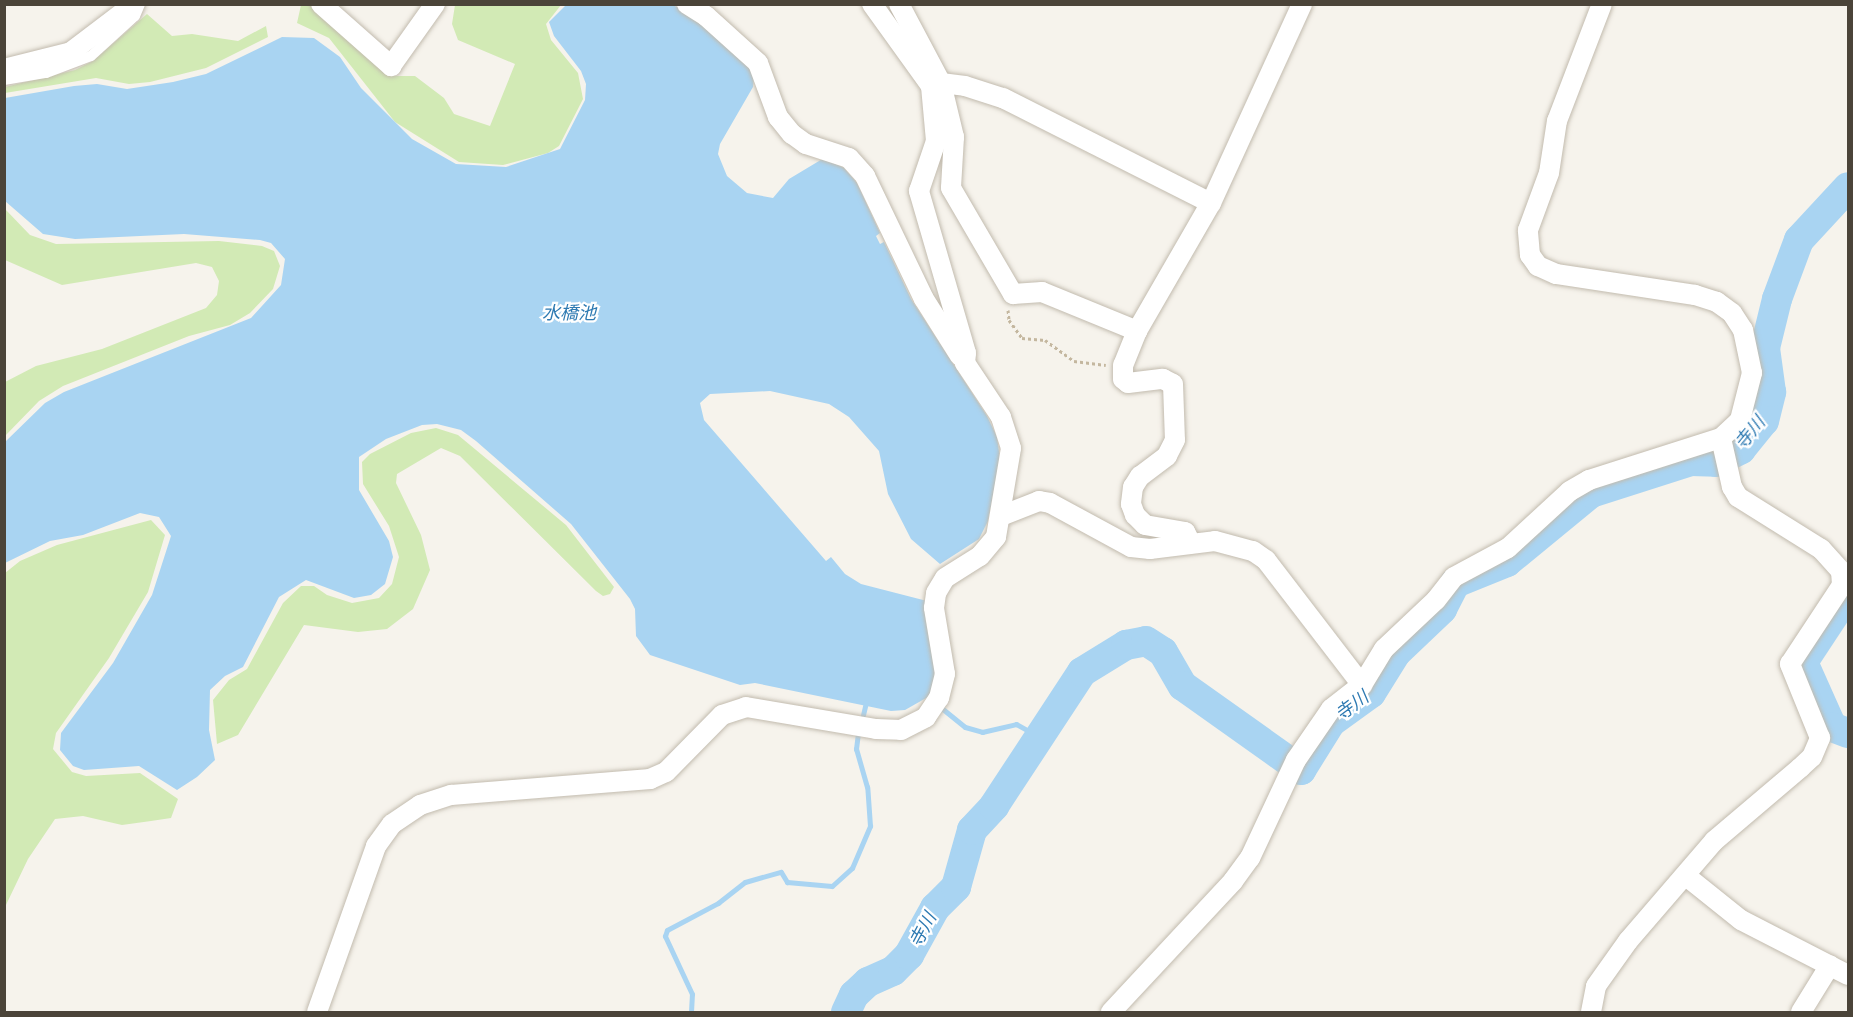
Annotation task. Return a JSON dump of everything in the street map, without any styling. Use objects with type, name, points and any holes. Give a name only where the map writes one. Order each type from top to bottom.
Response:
[{"type":"street","points":[[4,69],[71,52],[134,4]]},
{"type":"street","points":[[321,4],[391,66],[435,4]]},
{"type":"street","points":[[317,1012],[370,859],[392,824],[420,805],[451,795],[650,779],[679,760],[709,725],[722,715],[746,707],[901,729],[926,717],[935,704],[945,674],[934,608],[936,594],[945,578],[989,548],[996,537],[1011,448],[1007,431],[924,299],[865,176],[849,158],[806,144],[792,134],[778,117],[754,57],[687,4]]},
{"type":"street","points":[[872,4],[936,85],[936,141],[918,191],[966,353],[965,363]]},
{"type":"street","points":[[899,4],[936,85],[954,137],[951,188],[1013,294],[1042,292],[1137,331]]},
{"type":"street","points":[[1191,543],[1185,532],[1145,525],[1135,515],[1133,487],[1140,476],[1174,448],[1173,384],[1163,379],[1128,383],[1124,379],[1123,365],[1137,331],[1211,204],[1302,4]]},
{"type":"street","points":[[1591,1012],[1596,986],[1628,941],[1728,826],[1812,757],[1819,731],[1790,664],[1846,589],[1841,571],[1835,561],[1738,497],[1725,450],[1740,420],[1752,373],[1743,330],[1732,313],[1717,302],[1695,295],[1556,274],[1538,266],[1527,245],[1528,230],[1549,173],[1557,121],[1602,4]]},
{"type":"street","points":[[936,85],[965,86],[1003,98],[1211,204]]},
{"type":"street","points":[[1111,1012],[1250,858],[1294,765],[1331,710],[1362,685],[1384,649],[1436,600],[1454,577],[1508,548],[1570,491],[1606,474],[1725,450]]},
{"type":"street","points":[[1001,516],[1039,501],[1050,503],[1131,547],[1231,543],[1266,560],[1362,685]]},
{"type":"street","points":[[1686,876],[1741,920],[1848,975]]},
{"type":"street","points":[[1801,1012],[1830,965]]},
{"type":"lane","points":[[4,80],[46,73],[91,56],[135,16],[140,4]]},
{"type":"path","points":[[1013,294],[1009,320],[1022,338],[1046,340],[1081,363],[1123,365]]},
{"type":"green space","points":[[301,5],[311,5],[395,76],[415,76],[444,98],[454,114],[490,126],[515,64],[458,40],[452,24],[455,5],[561,5],[546,24],[551,40],[578,73],[583,99],[559,146],[548,153],[503,165],[459,162],[395,122],[329,38],[297,23]]},
{"type":"green space","points":[[147,14],[172,36],[192,34],[238,41],[266,26],[268,37],[206,68],[150,82],[129,84],[96,78],[5,93],[5,87],[75,70],[93,61]]},
{"type":"green space","points":[[5,209],[30,235],[56,244],[219,241],[262,246],[274,251],[280,266],[273,289],[250,313],[230,325],[189,336],[63,386],[39,401],[5,436],[5,382],[36,366],[102,349],[206,308],[217,295],[219,281],[212,267],[196,263],[62,285],[5,260]]},
{"type":"green space","points":[[436,428],[458,435],[566,525],[614,587],[610,594],[603,596],[596,591],[460,456],[441,448],[397,474],[396,483],[421,535],[430,570],[413,609],[387,629],[358,632],[304,625],[238,735],[217,744],[213,700],[229,680],[247,669],[283,603],[301,586],[314,586],[327,595],[352,603],[379,598],[392,584],[399,557],[389,526],[363,484],[362,462],[370,454],[411,433]]},
{"type":"green space","points":[[151,520],[165,535],[148,592],[109,658],[56,733],[53,749],[72,772],[86,776],[140,773],[178,799],[171,818],[122,825],[83,816],[55,819],[28,859],[5,907],[5,573],[20,561],[57,545]]},
{"type":"water","name":"水橋池","points":[[567,4],[673,5],[700,19],[755,67],[753,87],[720,144],[718,154],[727,176],[747,193],[773,198],[789,179],[829,155],[828,160],[844,168],[857,183],[880,233],[876,236],[880,244],[884,242],[911,299],[987,416],[997,437],[1000,459],[988,521],[979,539],[940,564],[911,539],[888,494],[879,451],[849,417],[829,404],[770,391],[710,394],[700,403],[704,420],[826,561],[831,557],[845,574],[861,584],[927,601],[936,663],[935,693],[905,710],[891,711],[755,683],[740,685],[650,655],[636,636],[635,609],[630,599],[571,524],[461,430],[437,424],[422,425],[386,439],[359,457],[359,490],[389,541],[393,557],[385,584],[371,595],[354,598],[306,580],[279,597],[243,667],[225,676],[210,690],[209,730],[215,760],[197,777],[177,790],[139,766],[84,770],[73,766],[60,750],[61,733],[113,663],[152,595],[171,536],[159,517],[140,513],[83,535],[50,541],[5,563],[5,442],[45,403],[64,392],[251,318],[281,285],[285,259],[271,243],[260,240],[184,234],[75,239],[43,234],[5,201],[5,98],[74,86],[97,84],[127,89],[173,82],[206,74],[282,37],[314,38],[340,57],[361,88],[412,139],[456,164],[506,167],[560,149],[585,100],[586,84],[581,71],[554,36],[549,22]]},
{"type":"waterway","name":"寺川","points":[[846,1012],[854,995],[868,982],[893,971],[909,955],[935,908],[956,887],[972,830],[994,806],[1082,672],[1126,645],[1146,641],[1163,652],[1183,686],[1301,770],[1331,722],[1371,693],[1396,653],[1442,609],[1455,583],[1507,562],[1591,493],[1691,461],[1716,462],[1741,449],[1764,421],[1771,392],[1765,348],[1777,299],[1799,240],[1848,187]]},
{"type":"waterway","points":[[1848,594],[1803,662],[1832,727],[1848,733]]},
{"type":"waterway","points":[[863,715],[866,702]]},
{"type":"waterway","points":[[939,706],[965,727],[982,732],[1016,724],[1039,737]]},
{"type":"waterway","points":[[691,1012],[692,994],[665,936],[667,930],[718,903],[745,882],[781,872],[787,882],[832,886],[852,868],[870,826],[867,787],[856,749],[858,732]]}]
